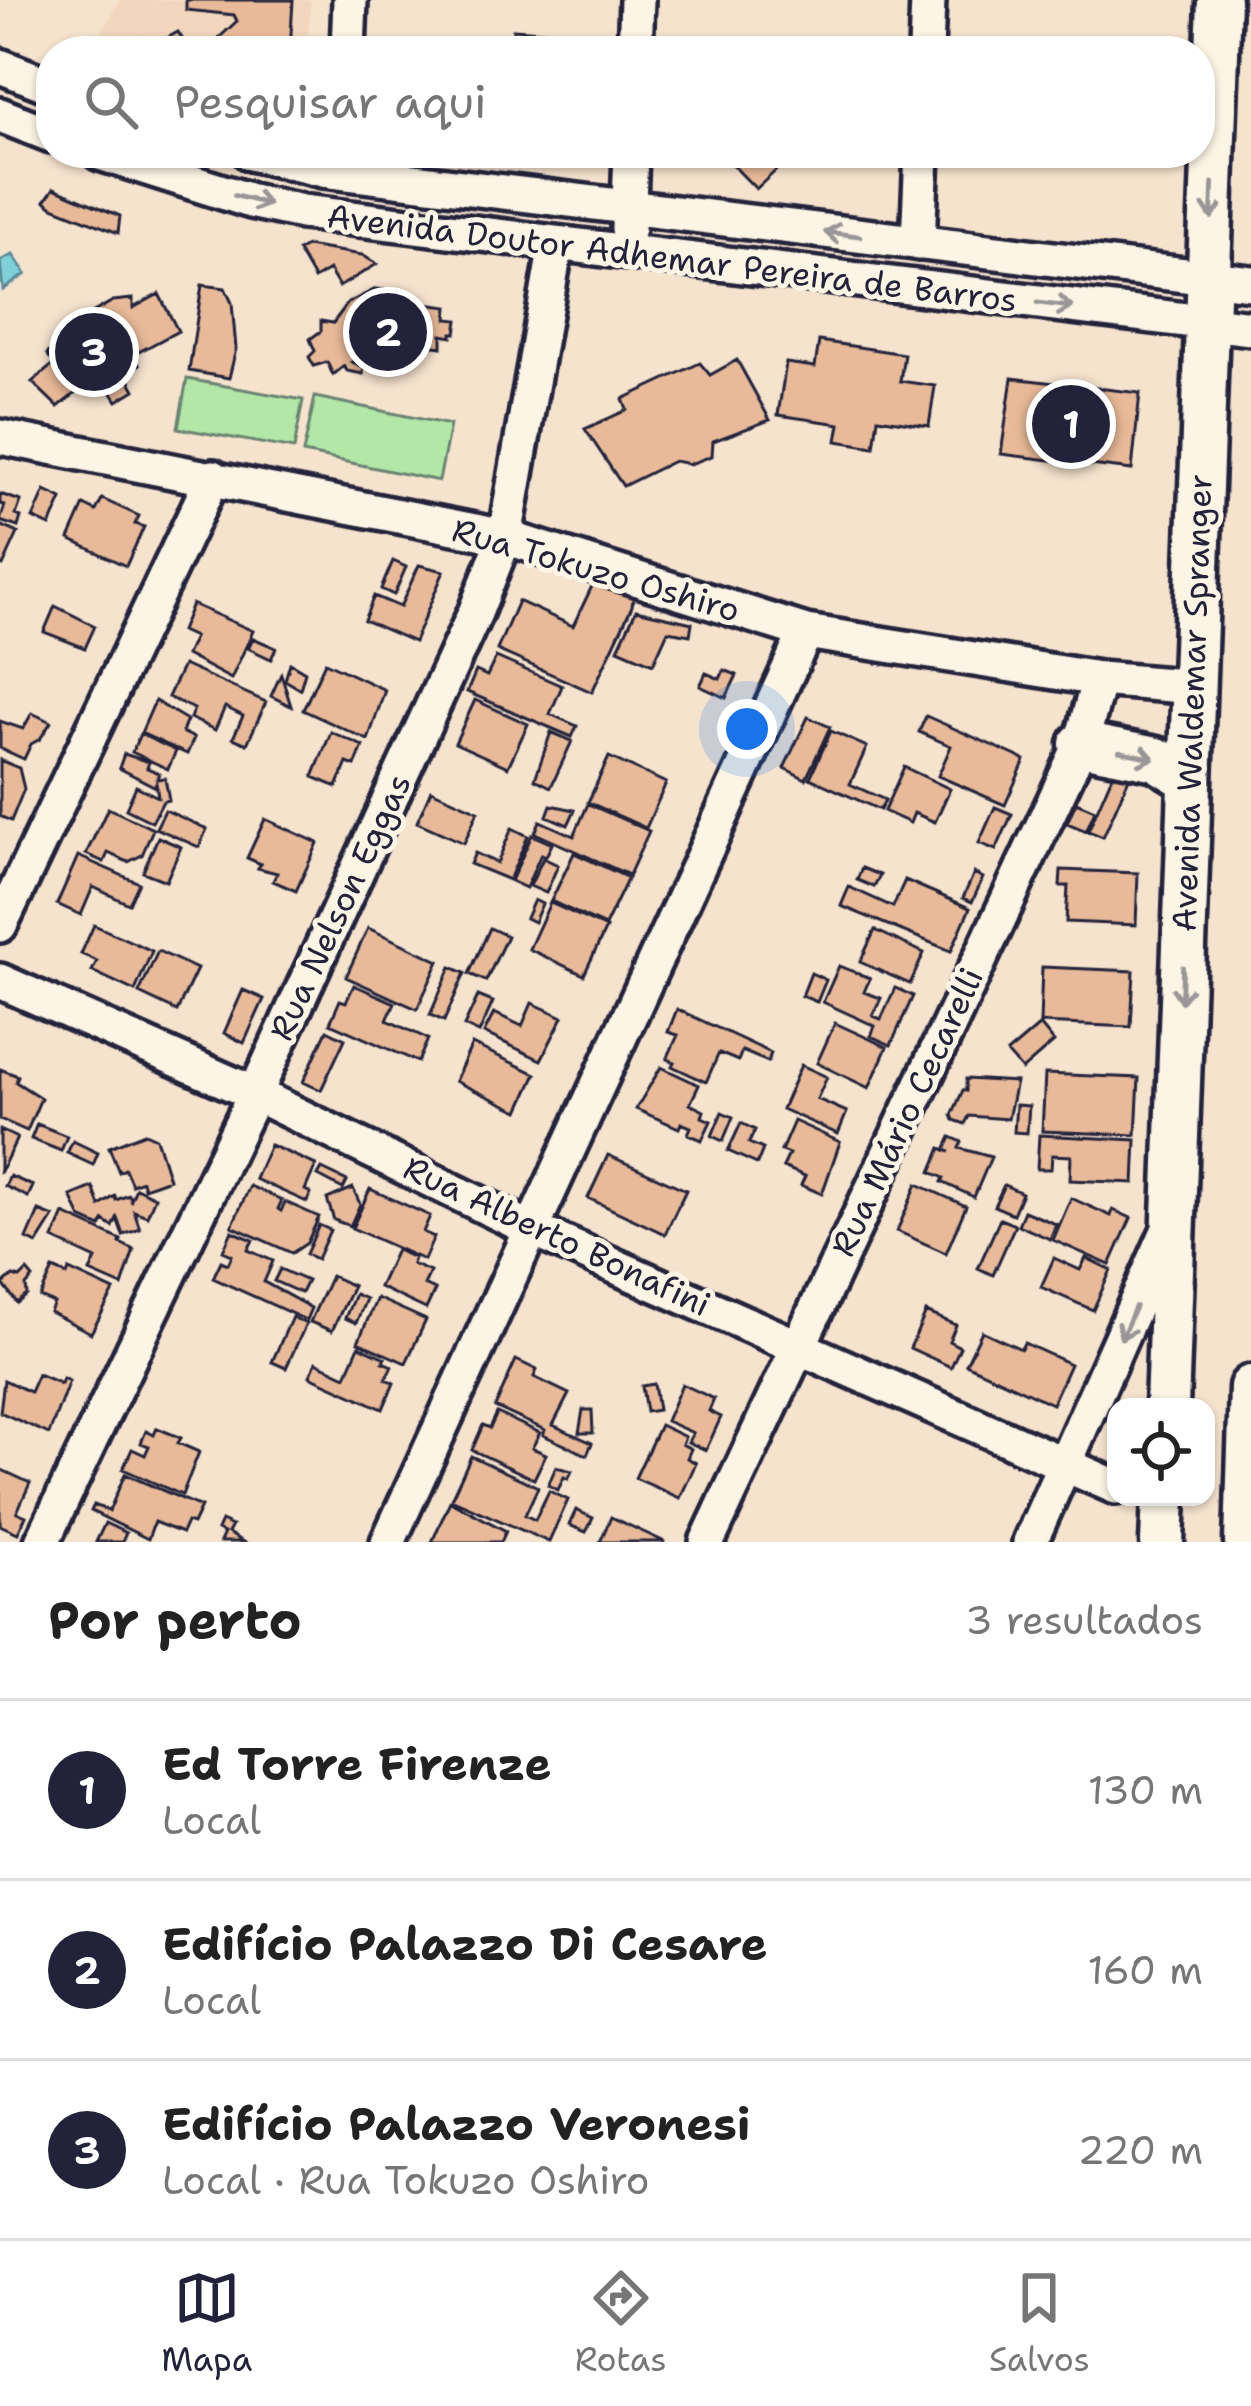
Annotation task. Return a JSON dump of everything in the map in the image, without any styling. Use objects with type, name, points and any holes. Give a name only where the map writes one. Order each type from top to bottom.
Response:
[{"type":"main road","name":"Avenida Waldemar Spranger","points":[[1215,111],[1219,0]]},
{"type":"main road","name":"Avenida Waldemar Spranger","points":[[1167,1398],[1213,168]]},
{"type":"main road","points":[[1081,744],[1156,759],[1187,778]]},
{"type":"main road","points":[[1246,1542],[1251,1387]]},
{"type":"street","points":[[349,36],[350,0]]},
{"type":"street","points":[[636,36],[637,0]]},
{"type":"street","points":[[927,36],[928,0]]},
{"type":"street","points":[[0,66],[36,80]]},
{"type":"street","points":[[0,115],[36,129]]},
{"type":"street","name":"Avenida Doutor Adhemar Pereira de Barros","points":[[147,168],[302,212],[1251,328]]},
{"type":"street","name":"Avenida Doutor Adhemar Pereira de Barros","points":[[365,168],[629,208],[1251,283]]},
{"type":"street","points":[[625,254],[630,168]]},
{"type":"street","points":[[918,243],[921,168]]},
{"type":"street","name":"Rua Nelson Eggas","points":[[42,1542],[255,1094],[475,613],[505,537],[556,245]]},
{"type":"street","name":"Rua Tokuzo Oshiro","points":[[0,436],[505,537],[806,632],[1099,680],[1195,687]]},
{"type":"street","points":[[0,925],[213,477]]},
{"type":"street","points":[[388,1542],[806,632]]},
{"type":"street","name":"Rua Mário Cecarelli","points":[[707,1542],[1081,744],[1099,680]]},
{"type":"street","name":"Rua Alberto Bonafini","points":[[0,981],[255,1094],[531,1229],[1107,1483]]},
{"type":"street","points":[[1030,1542],[1175,1216]]},
{"type":"shaded area","points":[[120,0],[311,0],[308,36],[99,36]]},
{"type":"green space","points":[[187,379],[303,400],[294,449],[178,428]]},
{"type":"green space","points":[[315,397],[450,425],[439,481],[303,453]]},
{"type":"water","points":[[13,255],[26,274],[3,290],[0,261]]},
{"type":"building","points":[[186,0],[293,0],[291,36],[221,36],[237,21],[234,15],[186,10]]},
{"type":"building","points":[[513,29],[584,34],[584,36],[513,36]]},
{"type":"building","points":[[736,168],[779,168],[756,189]]},
{"type":"building","points":[[54,188],[120,216],[118,233],[53,207],[45,201]]},
{"type":"building","points":[[306,246],[362,255],[377,264],[339,287],[329,270],[314,279],[298,251]]},
{"type":"building","points":[[202,285],[225,288],[232,303],[236,349],[229,378],[189,371]]},
{"type":"building","points":[[376,289],[394,291],[417,303],[448,307],[447,319],[458,320],[456,333],[442,335],[442,347],[391,340],[387,354],[395,364],[382,371],[362,341],[355,353],[358,359],[352,362],[364,367],[363,374],[344,366],[333,375],[327,362],[314,366],[309,357],[315,351],[310,339],[321,331],[321,321],[333,323],[348,303]]},
{"type":"building","points":[[159,294],[178,331],[133,355],[139,365],[125,372],[135,390],[117,401],[100,374],[58,407],[32,382],[54,364],[47,354],[83,318],[113,301],[133,299],[133,308]]},
{"type":"building","points":[[819,341],[904,354],[900,381],[935,386],[929,426],[878,418],[874,447],[837,441],[840,424],[778,415],[786,363],[815,367]]},
{"type":"building","points":[[737,360],[770,420],[713,441],[712,456],[690,464],[674,461],[623,486],[585,429],[627,410],[623,399],[700,363],[710,375]]},
{"type":"building","points":[[1012,378],[1140,393],[1132,470],[1001,454]]},
{"type":"building","points":[[45,491],[62,499],[50,526],[33,518]]},
{"type":"building","points":[[0,494],[21,501],[18,527],[0,521],[5,505],[0,504]]},
{"type":"building","points":[[102,499],[139,516],[135,524],[144,527],[126,566],[69,539],[84,505],[96,511]]},
{"type":"building","points":[[0,525],[18,533],[3,566],[0,565]]},
{"type":"building","points":[[393,561],[406,567],[394,595],[381,589]]},
{"type":"building","points":[[419,565],[444,571],[414,642],[364,620],[374,596],[400,607]]},
{"type":"building","points":[[593,584],[634,593],[592,692],[497,650],[518,601],[573,626]]},
{"type":"building","points":[[192,604],[253,631],[231,679],[186,655],[194,637],[181,631]]},
{"type":"building","points":[[55,606],[95,626],[85,648],[44,632]]},
{"type":"building","points":[[636,610],[692,623],[690,635],[668,631],[653,664],[618,649]]},
{"type":"building","points":[[253,638],[276,648],[271,659],[248,648]]},
{"type":"building","points":[[496,657],[562,686],[550,714],[577,726],[572,737],[467,692],[476,671],[487,676]]},
{"type":"building","points":[[325,662],[385,690],[368,740],[303,710]]},
{"type":"building","points":[[290,663],[305,672],[300,689],[285,680]]},
{"type":"building","points":[[183,665],[266,702],[247,744],[233,738],[243,716],[225,707],[215,730],[190,718],[194,709],[168,697]]},
{"type":"building","points":[[724,670],[737,675],[726,698],[700,686],[706,673],[720,679]]},
{"type":"building","points":[[281,674],[291,706],[271,696]]},
{"type":"building","points":[[475,700],[528,724],[508,767],[455,743]]},
{"type":"building","points":[[155,701],[187,720],[182,732],[194,738],[187,754],[141,733]]},
{"type":"building","points":[[32,713],[51,722],[24,759],[0,748],[0,721],[23,729]]},
{"type":"building","points":[[926,716],[1025,760],[1005,805],[938,776],[951,746],[919,732]]},
{"type":"building","points":[[808,717],[830,727],[806,779],[784,768]]},
{"type":"building","points":[[831,731],[867,747],[850,784],[885,800],[880,810],[810,778]]},
{"type":"building","points":[[331,732],[363,746],[355,766],[347,763],[337,787],[313,777]]},
{"type":"building","points":[[551,732],[572,741],[551,787],[535,779]]},
{"type":"building","points":[[140,734],[176,751],[168,769],[132,752]]},
{"type":"building","points":[[124,754],[149,762],[147,768],[159,773],[157,779],[165,778],[169,800],[163,801],[152,822],[126,809],[136,786],[158,797],[156,783],[119,768]]},
{"type":"building","points":[[609,757],[666,783],[646,828],[588,802]]},
{"type":"building","points":[[0,760],[19,768],[24,789],[11,821],[0,816]]},
{"type":"building","points":[[1117,764],[1132,771],[1103,837],[1088,831]]},
{"type":"building","points":[[904,767],[950,789],[935,822],[914,813],[910,823],[884,811]]},
{"type":"building","points":[[431,790],[478,811],[464,843],[417,822]]},
{"type":"building","points":[[1076,802],[1095,810],[1086,831],[1067,823]]},
{"type":"building","points":[[588,804],[649,831],[629,875],[535,833],[540,821],[574,836]]},
{"type":"building","points":[[551,805],[575,810],[568,825],[547,816]]},
{"type":"building","points":[[995,807],[1012,814],[996,850],[979,843]]},
{"type":"building","points":[[108,808],[153,829],[142,855],[128,862],[108,853],[104,862],[86,854]]},
{"type":"building","points":[[165,810],[207,829],[199,847],[156,828]]},
{"type":"building","points":[[265,819],[318,843],[296,891],[273,881],[277,873],[258,868],[261,864],[247,858]]},
{"type":"building","points":[[512,828],[528,836],[509,880],[470,864],[475,853],[497,863]]},
{"type":"building","points":[[532,835],[552,844],[546,856],[541,854],[526,888],[511,881]]},
{"type":"building","points":[[158,837],[181,847],[166,881],[143,872]]},
{"type":"building","points":[[574,853],[628,878],[605,926],[551,901]]},
{"type":"building","points":[[78,856],[139,883],[129,904],[93,887],[81,915],[57,904]]},
{"type":"building","points":[[543,858],[558,865],[546,893],[530,886]]},
{"type":"building","points":[[862,868],[880,875],[874,887],[857,880]]},
{"type":"building","points":[[1061,870],[1138,873],[1136,925],[1066,922],[1068,886],[1060,886]]},
{"type":"building","points":[[974,873],[983,878],[972,902],[963,898]]},
{"type":"building","points":[[905,880],[970,908],[951,951],[841,906],[849,887],[893,907]]},
{"type":"building","points":[[534,900],[542,904],[534,922],[526,918]]},
{"type":"building","points":[[550,903],[606,928],[584,975],[529,949]]},
{"type":"building","points":[[94,925],[152,951],[135,991],[92,971],[97,961],[81,954]]},
{"type":"building","points":[[368,928],[439,961],[417,1009],[346,977]]},
{"type":"building","points":[[490,928],[507,936],[486,981],[469,974]]},
{"type":"building","points":[[875,930],[924,953],[910,984],[860,962]]},
{"type":"building","points":[[158,951],[197,969],[177,1011],[139,993]]},
{"type":"building","points":[[839,966],[870,978],[864,992],[881,998],[873,1016],[881,1019],[895,988],[913,996],[891,1045],[871,1036],[875,1026],[823,1002]]},
{"type":"building","points":[[451,967],[465,973],[444,1021],[430,1015]]},
{"type":"building","points":[[1042,967],[1134,971],[1131,1027],[1040,1023]]},
{"type":"building","points":[[811,973],[826,980],[817,1002],[802,996]]},
{"type":"building","points":[[354,985],[395,1003],[387,1020],[428,1039],[418,1062],[330,1023],[340,1000],[346,1002]]},
{"type":"building","points":[[243,990],[264,999],[244,1043],[224,1033]]},
{"type":"building","points":[[478,996],[493,1002],[479,1033],[464,1026]]},
{"type":"building","points":[[532,1003],[563,1017],[541,1060],[484,1033],[494,1013],[522,1026]]},
{"type":"building","points":[[677,1009],[771,1053],[768,1062],[742,1051],[738,1061],[719,1053],[706,1082],[672,1066],[674,1062],[667,1059],[678,1035],[668,1032]]},
{"type":"building","points":[[835,1023],[887,1047],[869,1088],[817,1063]]},
{"type":"building","points":[[1040,1025],[1054,1042],[1022,1070],[1007,1053]]},
{"type":"building","points":[[327,1030],[345,1039],[321,1090],[303,1082]]},
{"type":"building","points":[[472,1044],[536,1074],[519,1111],[455,1081]]},
{"type":"building","points":[[801,1065],[827,1077],[817,1099],[847,1112],[838,1134],[782,1109]]},
{"type":"building","points":[[661,1067],[699,1085],[690,1104],[711,1121],[702,1140],[688,1134],[691,1127],[681,1123],[679,1128],[636,1109]]},
{"type":"building","points":[[0,1069],[18,1076],[16,1082],[41,1098],[27,1131],[0,1119]]},
{"type":"building","points":[[1045,1074],[1139,1078],[1136,1135],[1042,1131]]},
{"type":"building","points":[[966,1079],[1016,1082],[1008,1119],[969,1116],[965,1124],[954,1120]]},
{"type":"building","points":[[1016,1105],[1029,1106],[1027,1133],[1014,1132]]},
{"type":"building","points":[[722,1112],[733,1117],[723,1141],[712,1136]]},
{"type":"building","points":[[794,1121],[840,1142],[822,1194],[801,1185],[805,1176],[783,1167],[789,1154],[781,1151]]},
{"type":"building","points":[[741,1123],[755,1130],[749,1143],[763,1149],[757,1164],[728,1151]]},
{"type":"building","points":[[37,1124],[67,1136],[61,1151],[31,1139]]},
{"type":"building","points":[[0,1130],[17,1138],[0,1173]]},
{"type":"building","points":[[145,1133],[156,1138],[169,1179],[144,1188],[142,1181],[132,1185],[125,1169],[119,1172],[109,1147]]},
{"type":"building","points":[[1039,1135],[1136,1140],[1134,1183],[1070,1180],[1071,1156],[1052,1155],[1051,1169],[1037,1169]]},
{"type":"building","points":[[951,1137],[962,1142],[959,1148],[991,1157],[974,1197],[931,1172],[941,1148],[945,1150]]},
{"type":"building","points":[[73,1141],[98,1153],[93,1165],[67,1153]]},
{"type":"building","points":[[270,1145],[316,1165],[305,1190],[311,1193],[307,1202],[255,1179]]},
{"type":"building","points":[[608,1155],[686,1190],[665,1234],[588,1198]]},
{"type":"building","points":[[322,1169],[347,1181],[343,1189],[318,1176]]},
{"type":"building","points":[[10,1176],[33,1186],[28,1197],[5,1186]]},
{"type":"building","points":[[917,1184],[966,1206],[946,1253],[897,1231]]},
{"type":"building","points":[[1004,1185],[1022,1193],[1013,1214],[994,1206]]},
{"type":"building","points":[[250,1186],[282,1200],[281,1211],[285,1202],[319,1217],[307,1243],[292,1253],[232,1226]]},
{"type":"building","points":[[93,1187],[100,1206],[115,1196],[116,1200],[129,1195],[131,1200],[136,1188],[155,1197],[147,1216],[134,1211],[140,1229],[123,1235],[117,1218],[113,1227],[104,1221],[101,1227],[81,1218],[71,1196]]},
{"type":"building","points":[[353,1188],[360,1204],[350,1226],[334,1220],[327,1199]]},
{"type":"building","points":[[370,1189],[430,1216],[423,1232],[434,1237],[424,1260],[352,1228]]},
{"type":"building","points":[[1071,1198],[1111,1216],[1113,1210],[1131,1218],[1110,1265],[1053,1240]]},
{"type":"building","points":[[39,1211],[54,1217],[37,1244],[27,1239]]},
{"type":"building","points":[[1024,1211],[1056,1224],[1050,1239],[1018,1225]]},
{"type":"building","points":[[64,1214],[134,1250],[122,1286],[90,1272],[96,1259],[53,1239]]},
{"type":"building","points":[[1000,1219],[1015,1225],[993,1275],[978,1268]]},
{"type":"building","points":[[319,1225],[330,1230],[317,1259],[306,1254]]},
{"type":"building","points":[[232,1231],[253,1240],[248,1250],[273,1261],[264,1282],[311,1308],[306,1320],[213,1278],[221,1261],[228,1264],[232,1255],[223,1251]]},
{"type":"building","points":[[396,1250],[430,1272],[424,1285],[435,1290],[426,1309],[379,1287]]},
{"type":"building","points":[[1054,1258],[1080,1270],[1086,1258],[1111,1270],[1093,1310],[1041,1287]]},
{"type":"building","points":[[53,1269],[67,1275],[69,1270],[114,1291],[91,1333],[50,1312],[54,1303],[40,1297]]},
{"type":"building","points":[[280,1269],[307,1281],[301,1293],[274,1281]]},
{"type":"building","points":[[27,1271],[33,1278],[26,1286],[27,1295],[17,1303],[3,1284]]},
{"type":"building","points":[[331,1276],[353,1286],[332,1331],[310,1322]]},
{"type":"building","points":[[355,1294],[366,1299],[356,1323],[345,1318]]},
{"type":"building","points":[[377,1298],[426,1320],[406,1363],[358,1342]]},
{"type":"building","points":[[926,1312],[956,1325],[949,1341],[960,1347],[951,1367],[910,1348]]},
{"type":"building","points":[[292,1317],[306,1324],[286,1368],[272,1362]]},
{"type":"building","points":[[982,1331],[1070,1364],[1052,1404],[966,1364]]},
{"type":"building","points":[[359,1346],[392,1366],[386,1379],[394,1383],[383,1409],[310,1376],[316,1362],[346,1376]]},
{"type":"building","points":[[516,1360],[537,1370],[534,1377],[569,1394],[553,1425],[592,1443],[587,1455],[495,1407]]},
{"type":"building","points":[[38,1374],[61,1384],[63,1378],[69,1381],[49,1434],[0,1412],[4,1380],[30,1392]]},
{"type":"building","points":[[654,1384],[658,1410],[646,1412],[642,1386]]},
{"type":"building","points":[[682,1384],[714,1399],[709,1411],[721,1417],[706,1450],[688,1442],[693,1433],[666,1421]]},
{"type":"building","points":[[583,1410],[592,1410],[593,1433],[579,1433]]},
{"type":"building","points":[[497,1413],[540,1433],[532,1448],[546,1454],[534,1479],[472,1450],[483,1425],[490,1428]]},
{"type":"building","points":[[660,1425],[685,1437],[682,1444],[691,1449],[687,1458],[696,1463],[680,1498],[635,1478]]},
{"type":"building","points":[[157,1428],[199,1452],[182,1495],[123,1469],[132,1449],[145,1455],[149,1446],[141,1443],[146,1431],[154,1435]]},
{"type":"building","points":[[471,1456],[538,1487],[525,1515],[535,1520],[549,1491],[568,1500],[549,1542],[451,1499]]},
{"type":"building","points":[[556,1467],[572,1471],[558,1490],[548,1485]]},
{"type":"building","points":[[0,1469],[30,1483],[17,1512],[26,1516],[18,1533],[0,1525]]},
{"type":"building","points":[[125,1474],[201,1507],[193,1524],[187,1522],[182,1533],[154,1522],[148,1539],[91,1511],[94,1505],[109,1511]]},
{"type":"building","points":[[450,1501],[506,1531],[501,1542],[432,1542]]},
{"type":"building","points":[[576,1510],[593,1518],[586,1532],[569,1525]]},
{"type":"building","points":[[611,1517],[665,1542],[600,1542]]},
{"type":"building","points":[[221,1521],[232,1526],[228,1533],[243,1542],[220,1542]]},
{"type":"building","points":[[105,1523],[126,1533],[122,1542],[96,1542]]},
{"type":"place","name":"Edifício Palazzo Di Cesare","points":[[388,332]]},
{"type":"place","name":"Edifício Palazzo Veronesi","points":[[94,352]]},
{"type":"place","name":"Ed Torre Firenze","points":[[1071,424]]}]
